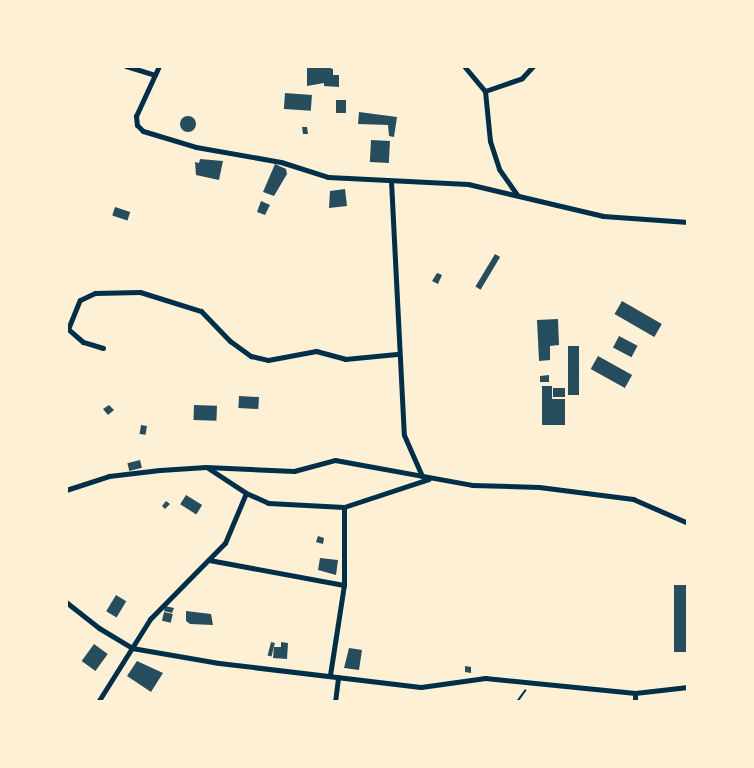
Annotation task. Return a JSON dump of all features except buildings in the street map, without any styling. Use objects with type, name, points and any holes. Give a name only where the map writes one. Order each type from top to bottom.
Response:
[{"type":"street","points":[[126,66],[155,75]]},
{"type":"street","points":[[159,66],[136,116],[143,131],[196,147],[281,162],[309,173],[391,181],[468,184],[603,216],[688,222]]},
{"type":"street","points":[[464,66],[485,91],[490,141],[499,169],[517,195]]},
{"type":"street","points":[[485,91],[522,78],[533,66]]},
{"type":"street","points":[[391,181],[397,354],[404,435],[422,476]]},
{"type":"street","points":[[103,348],[83,342],[68,329],[80,300],[95,293],[140,292],[201,311],[231,341],[251,356],[268,360],[316,351],[345,359],[397,354]]},
{"type":"street","points":[[66,490],[109,476],[206,467],[294,471],[335,460],[429,479],[633,499],[688,523]]},
{"type":"street","points":[[206,467],[246,493],[268,503],[344,507],[429,479]]},
{"type":"street","points":[[98,702],[150,618],[209,560],[231,533],[246,493]]},
{"type":"street","points":[[330,675],[344,585],[344,507]]},
{"type":"street","points":[[209,560],[344,585]]},
{"type":"street","points":[[66,602],[99,628],[132,648],[421,687],[484,678],[635,693],[688,687]]},
{"type":"street","points":[[335,702],[338,676]]},
{"type":"street","points":[[635,693],[635,702]]},
{"type":"path","points":[[517,702],[534,683]]}]
